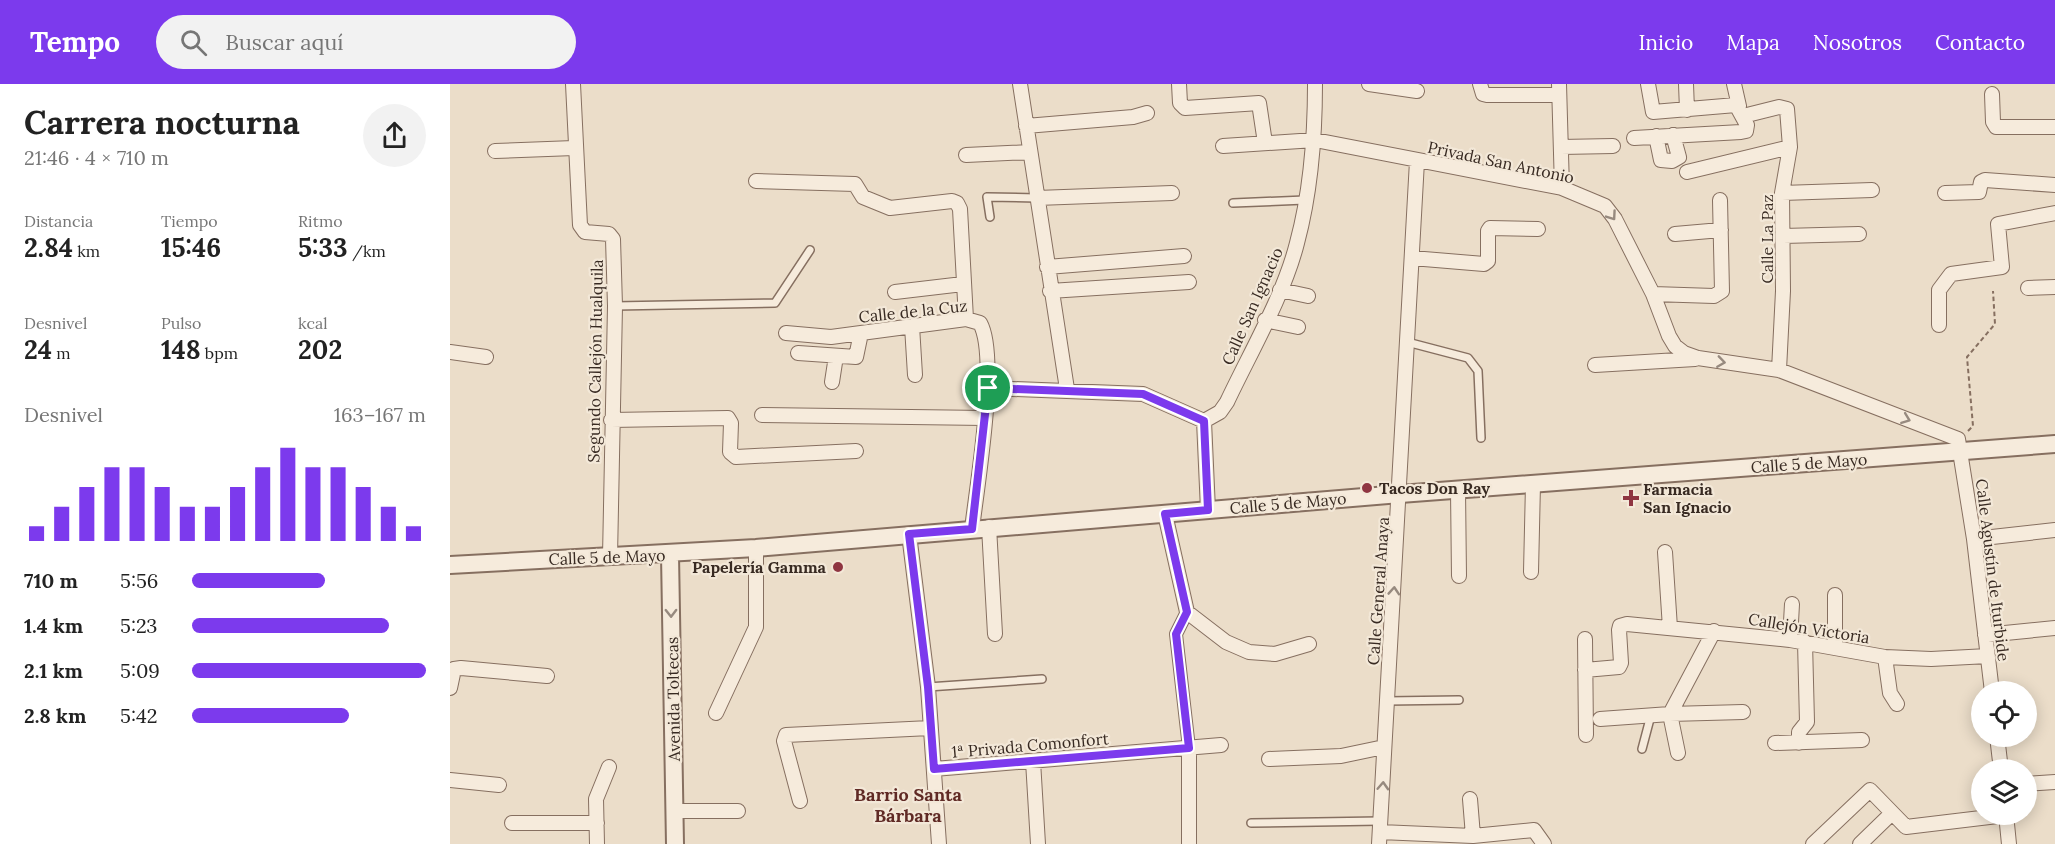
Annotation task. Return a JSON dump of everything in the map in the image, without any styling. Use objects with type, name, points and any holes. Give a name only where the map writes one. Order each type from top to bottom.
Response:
[{"type":"street","name":"Segundo Callejón Hualquila","points":[[573,84],[574,148],[582,230],[609,234],[613,239],[615,306],[610,420],[610,557]]},
{"type":"street","points":[[1020,84],[1050,291],[1067,389]]},
{"type":"street","points":[[1179,84],[1180,103],[1185,108],[1259,103],[1265,143]]},
{"type":"street","name":"Calle San Ignacio","points":[[1204,421],[1220,412],[1227,402],[1280,290],[1297,244],[1315,140],[1315,84]]},
{"type":"street","points":[[1369,84],[1417,91]]},
{"type":"street","points":[[1480,84],[1483,94],[1487,95],[1559,89],[1562,188]]},
{"type":"street","points":[[1648,84],[1653,112],[1741,111]]},
{"type":"street","points":[[1686,84],[1687,110]]},
{"type":"street","points":[[1635,138],[1746,130],[1747,125],[1734,84]]},
{"type":"street","points":[[1992,94],[1993,122],[1996,127],[2055,127]]},
{"type":"street","name":"Calle La Paz","points":[[1741,111],[1779,107],[1786,109],[1790,147],[1782,193],[1783,291],[1779,370]]},
{"type":"street","points":[[1026,126],[1132,117],[1147,113]]},
{"type":"street","points":[[1656,136],[1661,160],[1672,161],[1680,157],[1673,135]]},
{"type":"street","name":"Privada San Antonio","points":[[1223,146],[1315,140],[1562,188],[1605,206],[1634,253],[1675,346],[1698,358],[1779,370],[1959,446]]},
{"type":"street","points":[[1561,147],[1614,146]]},
{"type":"street","points":[[1687,172],[1790,147]]},
{"type":"street","points":[[495,151],[574,148]]},
{"type":"street","points":[[966,155],[1030,152]]},
{"type":"street","name":"Calle General Anaya","points":[[1380,832],[1417,161]]},
{"type":"street","points":[[756,181],[855,184],[859,187],[863,197],[891,208],[941,202],[957,203],[960,209],[966,319]]},
{"type":"street","points":[[1945,193],[1979,192],[1982,181],[2055,185]]},
{"type":"street","points":[[1782,193],[1872,190]]},
{"type":"street","points":[[1037,198],[1172,194]]},
{"type":"street","points":[[1653,294],[1719,295],[1722,291],[1720,200]]},
{"type":"street","points":[[1940,325],[1939,290],[1951,274],[2002,267],[1998,224],[2055,213]]},
{"type":"street","points":[[1412,258],[1484,264],[1488,261],[1488,231],[1490,228],[1538,229]]},
{"type":"street","points":[[1675,234],[1721,230]]},
{"type":"street","points":[[1783,236],[1859,234]]},
{"type":"street","points":[[1047,267],[1184,256]]},
{"type":"street","points":[[1050,291],[1189,282]]},
{"type":"street","points":[[895,292],[963,284]]},
{"type":"street","points":[[2028,288],[2055,287]]},
{"type":"street","points":[[1280,290],[1308,296]]},
{"type":"street","name":"Calle de la Cuz","points":[[786,333],[831,336],[966,319],[980,323],[985,332],[988,388],[972,529]]},
{"type":"street","points":[[1265,320],[1298,327]]},
{"type":"street","points":[[912,326],[915,375]]},
{"type":"street","points":[[798,353],[856,357],[861,333]]},
{"type":"street","points":[[450,352],[486,357]]},
{"type":"street","points":[[832,382],[836,356]]},
{"type":"street","points":[[1595,364],[1698,358]]},
{"type":"street","points":[[988,388],[1067,389],[1143,394],[1204,421],[1208,510]]},
{"type":"street","points":[[762,415],[985,418]]},
{"type":"street","points":[[610,420],[728,418],[731,423],[730,452],[736,457],[856,451]]},
{"type":"street","name":"Calle 5 de Mayo","points":[[450,564],[670,555],[1533,484],[1959,446],[2055,444]]},
{"type":"street","name":"Calle Agustín de Iturbide","points":[[1959,446],[1974,539],[1991,681]]},
{"type":"street","points":[[1531,572],[1533,484]]},
{"type":"street","points":[[1458,490],[1459,576]]},
{"type":"street","points":[[1165,514],[1187,612],[1176,634],[1189,748],[1189,844]]},
{"type":"street","points":[[989,527],[995,634]]},
{"type":"street","points":[[1974,539],[2055,530]]},
{"type":"street","name":"1ª Privada Comonfort","points":[[909,534],[928,687],[934,769],[1221,746]]},
{"type":"street","points":[[716,713],[756,627],[756,548]]},
{"type":"street","points":[[1665,552],[1670,628]]},
{"type":"street","name":"Avenida Toltecas","points":[[670,555],[675,844]]},
{"type":"street","points":[[1835,595],[1835,646]]},
{"type":"street","points":[[1790,640],[1792,604]]},
{"type":"street","points":[[1187,612],[1226,642],[1249,652],[1275,654],[1309,644]]},
{"type":"street","name":"Callejón Victoria","points":[[1585,670],[1619,667],[1621,663],[1619,630],[1620,626],[1626,624],[1790,640],[1835,646],[1885,657],[1931,659],[1988,656]]},
{"type":"street","points":[[1985,635],[2055,628]]},
{"type":"street","points":[[1678,753],[1670,714],[1714,631]]},
{"type":"street","points":[[1586,639],[1586,735]]},
{"type":"street","points":[[1799,743],[1799,732],[1807,722],[1805,642]]},
{"type":"street","points":[[1885,657],[1890,693],[1897,704]]},
{"type":"street","points":[[450,688],[452,673],[461,668],[547,676]]},
{"type":"street","points":[[1600,719],[1743,712]]},
{"type":"street","points":[[800,801],[784,741],[786,735],[930,728]]},
{"type":"street","points":[[1775,743],[1863,740]]},
{"type":"street","points":[[1269,759],[1341,756],[1384,747]]},
{"type":"street","points":[[1033,761],[1038,844]]},
{"type":"street","points":[[597,844],[596,798],[609,767]]},
{"type":"street","points":[[934,769],[939,844]]},
{"type":"street","points":[[450,780],[499,785]]},
{"type":"street","points":[[2037,783],[2055,782]]},
{"type":"street","points":[[1813,844],[1870,790],[1906,827],[1971,819]]},
{"type":"street","points":[[1470,799],[1473,836]]},
{"type":"street","points":[[675,811],[738,811]]},
{"type":"street","points":[[1860,844],[1892,813]]},
{"type":"street","points":[[512,822],[597,823]]},
{"type":"street","points":[[2007,825],[2009,844]]},
{"type":"street","points":[[1380,832],[1473,836],[1534,830],[1544,844]]},
{"type":"lane","points":[[990,217],[987,198],[1037,198]]},
{"type":"lane","points":[[1233,203],[1305,200]]},
{"type":"lane","points":[[615,306],[775,303],[810,250]]},
{"type":"lane","points":[[1407,342],[1468,358],[1478,371],[1481,438]]},
{"type":"lane","points":[[928,687],[1042,679]]},
{"type":"lane","points":[[1387,701],[1459,700]]},
{"type":"lane","points":[[1642,749],[1651,715]]},
{"type":"lane","points":[[1251,823],[1380,832]]},
{"type":"path","points":[[1959,446],[1973,426],[1967,357],[1995,324],[1993,291]]},
{"type":"place","name":"Tacos Don Ray","points":[[1367,488]]},
{"type":"place","name":"Farmacia San Ignacio","points":[[1631,498]]},
{"type":"place","name":"Papelería Gamma","points":[[838,567]]},
{"type":"district","name":"Barrio Santa Bárbara","points":[[908,804]]},
{"type":"route","points":[[988,388],[1067,389],[1143,394],[1195,419],[1204,421],[1208,510],[1165,514],[1187,612],[1176,634],[1189,748],[934,769],[928,687],[909,534],[972,529],[988,388]]}]
